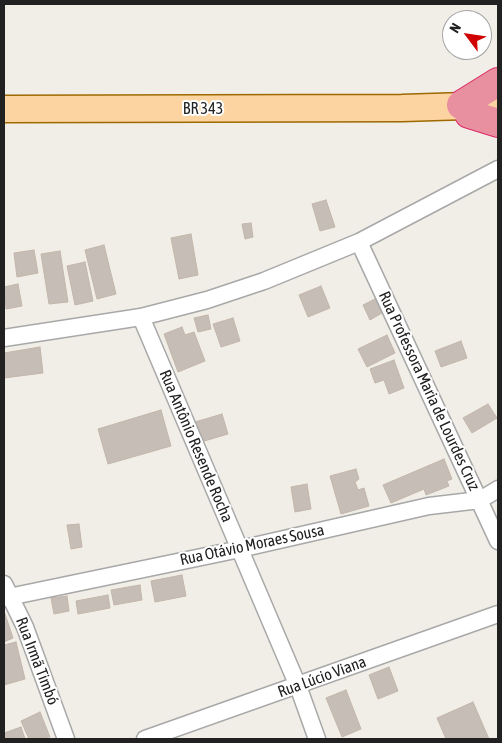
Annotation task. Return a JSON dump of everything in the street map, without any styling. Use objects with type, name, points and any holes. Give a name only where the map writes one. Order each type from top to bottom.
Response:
[{"type":"highway","points":[[498,82],[465,110],[498,123]]},
{"type":"main road","points":[[465,110],[498,105]]},
{"type":"main road","name":"BR 343","points":[[4,109],[402,108],[465,110]]},
{"type":"main road","points":[[465,110],[498,116]]},
{"type":"street","points":[[4,338],[141,317],[208,300],[264,281],[359,242],[498,169]]},
{"type":"street","name":"Rua Professora Maria de Lourdes Cruz","points":[[359,242],[498,541]]},
{"type":"street","name":"Rua Antônio Resende Rocha","points":[[141,317],[298,686],[317,739]]},
{"type":"street","name":"Rua Otávio Moraes Sousa","points":[[6,593],[240,549],[429,506],[480,500],[498,489]]},
{"type":"street","name":"Rua Irmã Timbó","points":[[6,593],[25,627],[66,739]]},
{"type":"street","name":"Rua Lúcio Viana","points":[[150,738],[498,614]]},
{"type":"building","points":[[326,200],[335,227],[320,231],[312,204]]},
{"type":"building","points":[[251,223],[253,237],[245,239],[242,224]]},
{"type":"building","points":[[191,234],[198,275],[179,279],[171,238]]},
{"type":"building","points":[[104,245],[116,294],[97,299],[85,250]]},
{"type":"building","points":[[34,250],[38,273],[17,277],[14,253]]},
{"type":"building","points":[[60,251],[68,302],[49,304],[41,254]]},
{"type":"building","points":[[85,262],[93,301],[75,305],[67,266]]},
{"type":"building","points":[[18,284],[22,306],[6,309],[4,287]]},
{"type":"building","points":[[321,286],[330,308],[308,317],[299,295]]},
{"type":"building","points":[[375,299],[382,313],[370,320],[363,305]]},
{"type":"building","points":[[208,315],[211,329],[198,332],[194,318]]},
{"type":"building","points":[[233,318],[240,341],[221,347],[213,324]]},
{"type":"building","points":[[182,327],[185,335],[194,332],[205,361],[178,372],[164,334]]},
{"type":"building","points":[[387,335],[395,353],[367,367],[358,349]]},
{"type":"building","points":[[461,341],[467,358],[441,367],[435,351]]},
{"type":"building","points":[[40,347],[43,373],[4,378],[4,353]]},
{"type":"building","points":[[394,360],[404,388],[389,394],[384,380],[375,383],[370,369]]},
{"type":"building","points":[[488,404],[497,418],[472,433],[463,418]]},
{"type":"building","points":[[161,410],[171,446],[108,464],[98,429]]},
{"type":"building","points":[[222,414],[228,434],[201,442],[195,422]]},
{"type":"building","points":[[444,459],[452,479],[447,481],[449,486],[426,495],[424,489],[391,503],[383,485]]},
{"type":"building","points":[[356,469],[359,479],[355,482],[358,490],[364,488],[369,506],[341,514],[330,476]]},
{"type":"building","points":[[307,484],[311,509],[295,512],[291,487]]},
{"type":"building","points":[[79,524],[82,547],[71,549],[67,525]]},
{"type":"building","points":[[182,575],[186,596],[155,602],[151,581]]},
{"type":"building","points":[[140,585],[142,600],[114,605],[111,590]]},
{"type":"building","points":[[108,595],[110,608],[78,614],[76,601]]},
{"type":"building","points":[[67,596],[69,611],[54,614],[51,598]]},
{"type":"building","points":[[4,611],[13,638],[4,642]]},
{"type":"building","points":[[16,642],[25,679],[4,685],[4,645]]},
{"type":"building","points":[[389,667],[398,691],[378,699],[369,675]]},
{"type":"building","points":[[346,690],[361,729],[342,737],[326,698]]},
{"type":"building","points":[[473,702],[489,739],[446,739],[437,718]]},
{"type":"building","points":[[40,712],[50,737],[29,739],[21,721]]},
{"type":"building","points":[[21,727],[25,739],[4,739],[4,733]]}]
